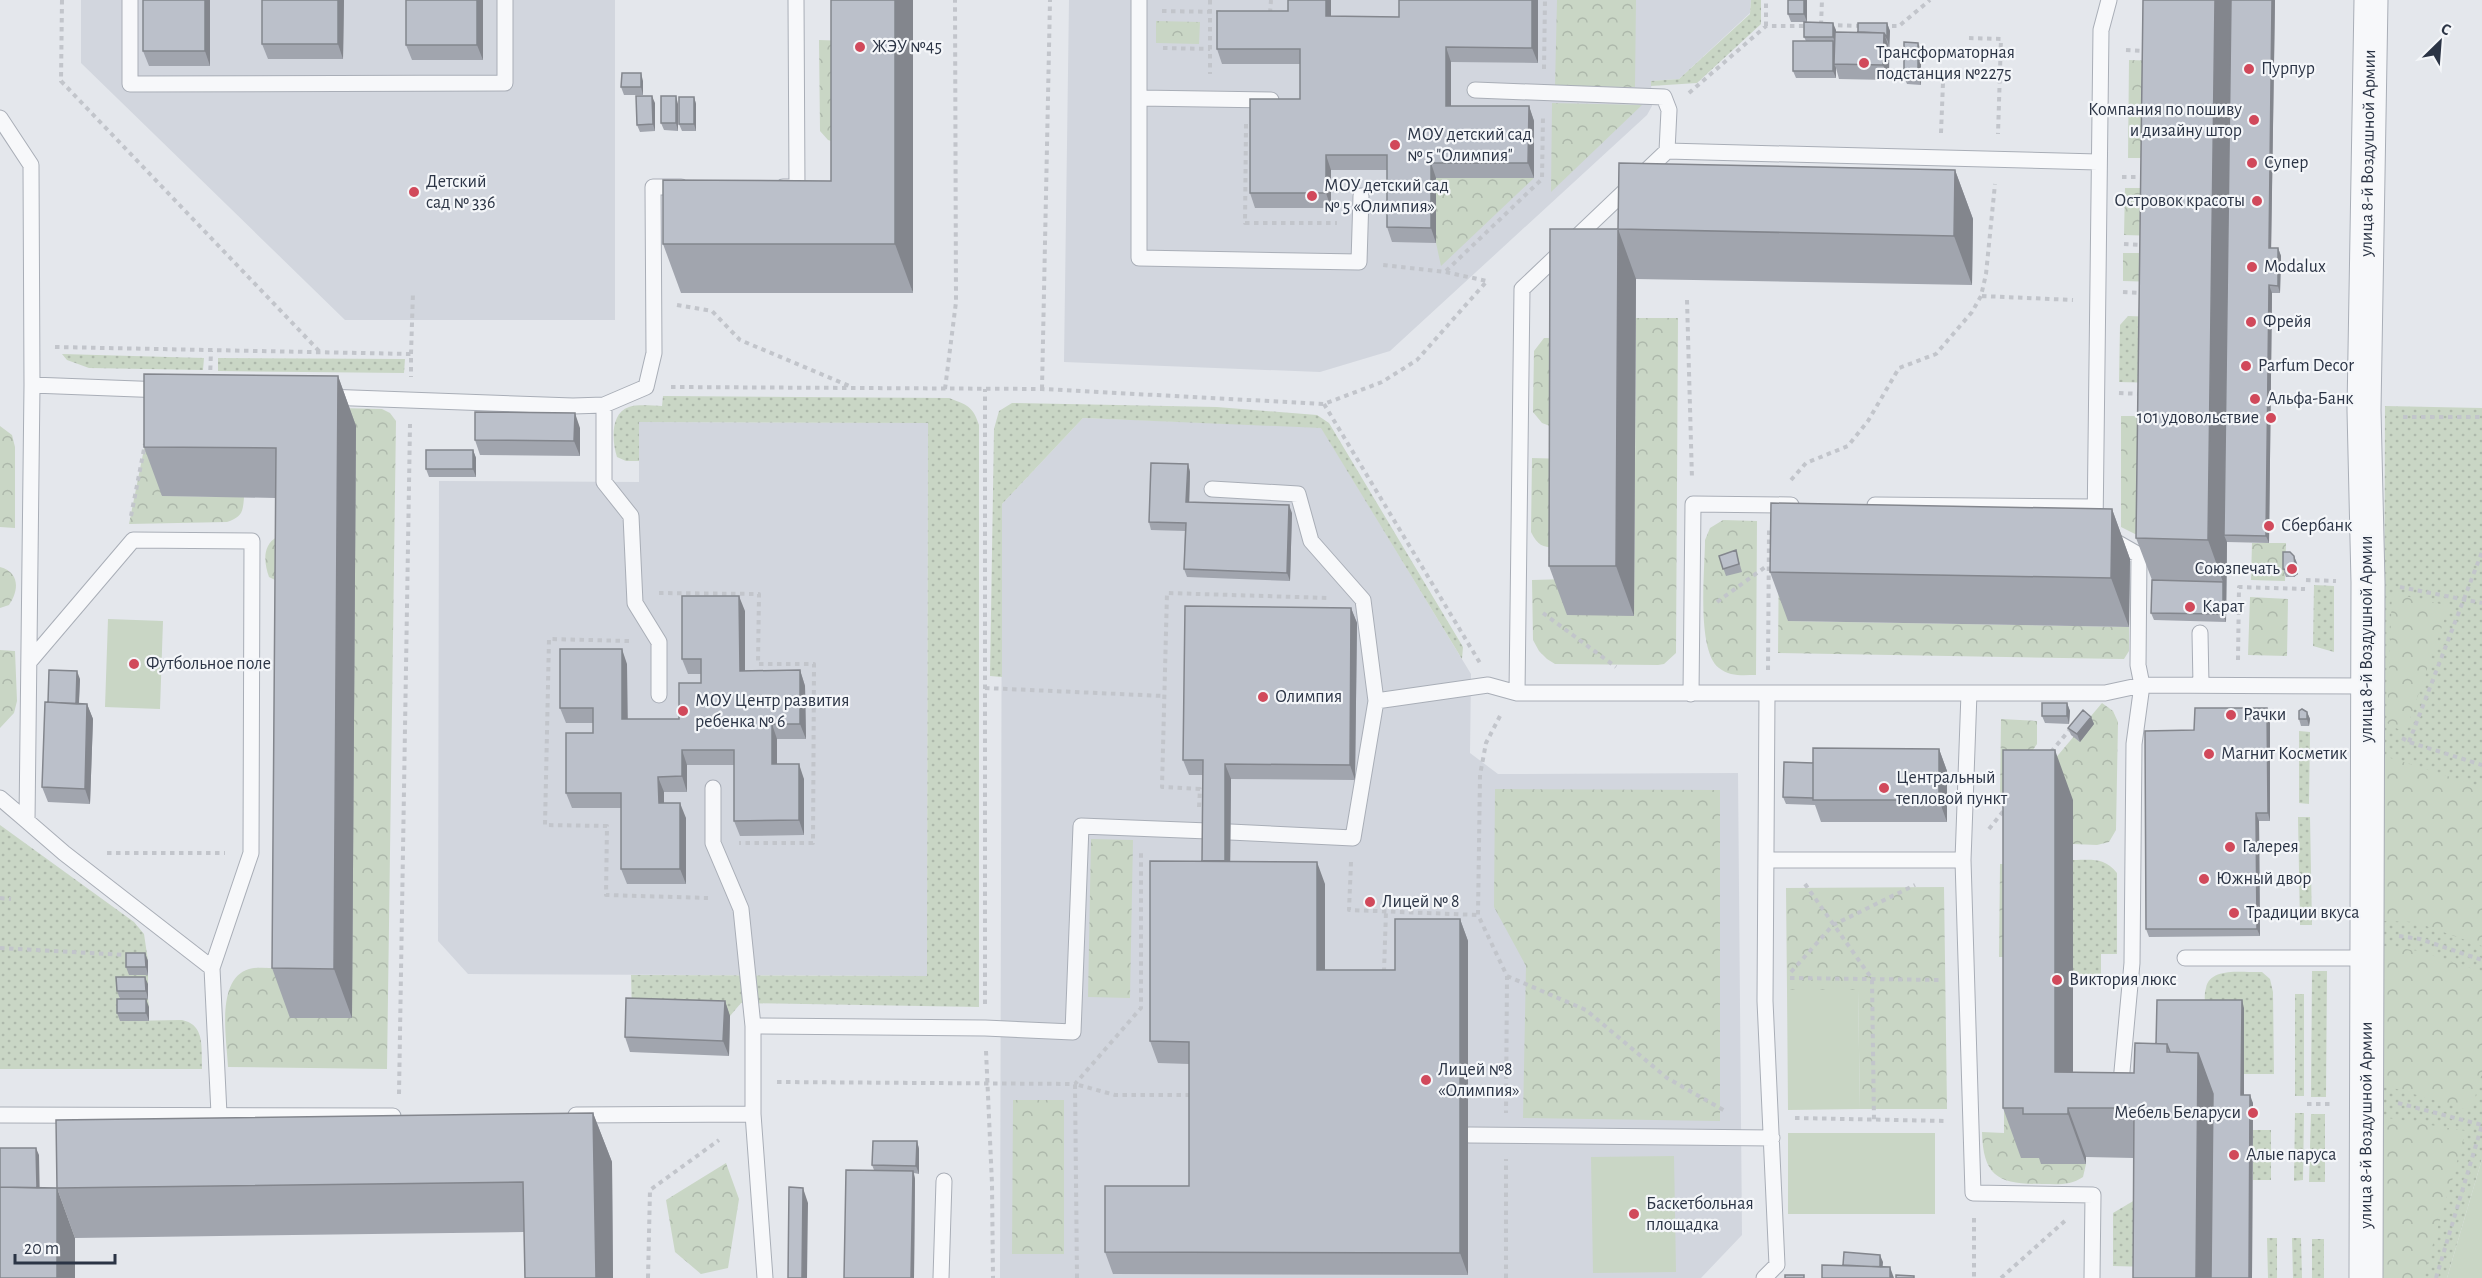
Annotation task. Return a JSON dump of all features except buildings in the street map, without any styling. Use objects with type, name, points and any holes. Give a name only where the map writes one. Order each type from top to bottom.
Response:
[{"type":"street","name":"улица 8-й Воздушной Армии","points":[[2366,1278],[2368,582],[2364,410],[2371,0]]},
{"type":"lane","points":[[130,0],[130,84],[154,84],[505,83],[505,0]]},
{"type":"lane","points":[[773,187],[797,187],[796,0]]},
{"type":"lane","points":[[2109,0],[2101,30],[2095,530],[2139,555],[2138,665],[2142,685],[2134,744],[2132,963],[2118,1111]]},
{"type":"lane","points":[[1139,5],[1139,258],[1359,262],[1361,196]]},
{"type":"lane","points":[[1475,90],[1664,97],[1669,110],[1667,151],[1522,289],[1517,693]]},
{"type":"lane","points":[[1139,98],[1286,100]]},
{"type":"lane","points":[[0,118],[31,165],[32,385],[27,821]]},
{"type":"lane","points":[[1667,151],[2098,162]]},
{"type":"lane","points":[[316,397],[573,406],[604,405],[646,387],[654,354],[653,187],[701,187]]},
{"type":"lane","points":[[32,385],[210,392]]},
{"type":"lane","points":[[604,405],[604,482],[631,516],[635,603],[659,642],[659,695]]},
{"type":"lane","points":[[1212,489],[1298,494],[1311,541],[1363,600],[1376,700],[1353,838],[1230,832]]},
{"type":"lane","points":[[1691,694],[1693,504],[1804,505]]},
{"type":"lane","points":[[1862,505],[2094,507]]},
{"type":"lane","points":[[30,662],[134,540],[252,541],[251,853],[212,968],[219,1114]]},
{"type":"lane","points":[[2200,633],[2200,685]]},
{"type":"lane","points":[[1376,700],[1488,686],[1517,693],[1651,694],[2105,693],[2142,685],[2368,686]]},
{"type":"lane","points":[[1969,693],[1963,860],[1973,1193],[2093,1195],[2092,1278]]},
{"type":"lane","points":[[1764,1278],[1777,1265],[1765,978],[1767,694]]},
{"type":"lane","points":[[712,788],[713,843],[741,909],[753,1026],[753,1114],[765,1278]]},
{"type":"lane","points":[[0,798],[64,853],[212,968]]},
{"type":"lane","points":[[753,1026],[985,1028],[1073,1032],[1081,826],[1203,831]]},
{"type":"lane","points":[[1766,860],[1963,860]]},
{"type":"lane","points":[[2185,958],[2367,957]]},
{"type":"lane","points":[[564,1115],[753,1114]]},
{"type":"lane","points":[[0,1115],[404,1116]]},
{"type":"lane","points":[[1468,1135],[1772,1138]]},
{"type":"lane","points":[[941,1278],[944,1181]]},
{"type":"path","points":[[62,0],[61,81],[320,352]]},
{"type":"path","points":[[945,388],[956,302],[955,0]]},
{"type":"path","points":[[1042,389],[1050,0]]},
{"type":"path","points":[[1210,0],[1210,99]]},
{"type":"path","points":[[1261,13],[1271,13],[1271,0]]},
{"type":"path","points":[[1445,272],[1542,179],[1545,0]]},
{"type":"path","points":[[1766,0],[1766,26]]},
{"type":"path","points":[[1821,25],[1822,0]]},
{"type":"path","points":[[1877,26],[1899,26],[1930,0]]},
{"type":"path","points":[[1139,5],[1230,12]]},
{"type":"path","points":[[1669,110],[1766,26],[1866,26]]},
{"type":"path","points":[[1767,694],[1769,504],[1806,463],[1848,446],[1868,421],[1899,368],[1936,354],[1972,312],[1981,296],[1986,274],[1998,159],[2001,39],[1970,38]]},
{"type":"path","points":[[1139,48],[1210,49]]},
{"type":"path","points":[[2126,50],[2149,51]]},
{"type":"path","points":[[1940,158],[1943,83]]},
{"type":"path","points":[[1246,99],[1245,222],[1361,224]]},
{"type":"path","points":[[2122,177],[2150,177]]},
{"type":"path","points":[[2120,244],[2149,245]]},
{"type":"path","points":[[646,387],[1042,389],[1324,404],[1382,382],[1417,360],[1487,281],[1445,272],[1359,262]]},
{"type":"path","points":[[654,290],[680,306],[712,311],[740,340],[854,388]]},
{"type":"path","points":[[2119,291],[2148,293]]},
{"type":"path","points":[[404,1116],[410,401],[413,292]]},
{"type":"path","points":[[1981,296],[2098,301]]},
{"type":"path","points":[[1687,300],[1693,504]]},
{"type":"path","points":[[32,347],[411,354]]},
{"type":"path","points":[[210,392],[211,350]]},
{"type":"path","points":[[985,389],[985,1028],[992,1184],[993,1278]]},
{"type":"path","points":[[2116,393],[2146,395]]},
{"type":"path","points":[[1324,404],[1478,659],[1488,686]]},
{"type":"path","points":[[2403,417],[2482,417]]},
{"type":"path","points":[[134,540],[129,524],[147,435]]},
{"type":"path","points":[[2409,742],[2482,552]]},
{"type":"path","points":[[1692,625],[1732,590],[1768,565]]},
{"type":"path","points":[[2368,582],[2482,603]]},
{"type":"path","points":[[2237,685],[2239,588],[2305,589]]},
{"type":"path","points":[[713,843],[813,843],[814,664],[758,664],[759,594],[659,593],[659,642],[549,639],[545,825],[607,826],[606,895],[736,898]]},
{"type":"path","points":[[1203,831],[1200,789],[1162,787],[1167,593],[1363,600]]},
{"type":"path","points":[[1518,594],[1651,694]]},
{"type":"path","points":[[985,688],[1164,696]]},
{"type":"path","points":[[1500,716],[1486,743],[1479,775],[1478,915],[1507,976],[1506,1278]]},
{"type":"path","points":[[1353,838],[1349,910],[1478,915]]},
{"type":"path","points":[[64,853],[251,853]]},
{"type":"path","points":[[1789,860],[1872,979],[1874,1120]]},
{"type":"path","points":[[0,898],[11,899]]},
{"type":"path","points":[[1384,981],[1386,911]]},
{"type":"path","points":[[2393,934],[2420,939],[2482,960]]},
{"type":"path","points":[[0,948],[130,956]]},
{"type":"path","points":[[1507,976],[1586,1010],[1667,1078],[1741,1119],[1971,1121]]},
{"type":"path","points":[[1765,978],[1967,980]]},
{"type":"path","points":[[1077,1278],[1075,1084],[1115,1095],[1197,1095]]},
{"type":"path","points":[[2307,1104],[2404,1103],[2482,1125],[2436,1278]]},
{"type":"path","points":[[648,1278],[650,1190],[753,1114]]},
{"type":"path","points":[[1973,1193],[1974,1278]]},
{"type":"path","points":[[2001,1278],[2093,1195]]},
{"type":"shaded area","name":"Детский сад № 336","points":[[81,0],[615,0],[615,320],[345,320],[81,63]]},
{"type":"shaded area","name":"МОУ детский сад № 5 «Олимпия»","points":[[1069,0],[1751,0],[1750,13],[1679,79],[1651,81],[1652,106],[1647,115],[1390,351],[1320,372],[1064,362]]},
{"type":"shaded area","name":"Лицей № 8","points":[[1083,418],[1321,427],[1471,674],[1470,753],[1498,774],[1738,773],[1742,1235],[1701,1278],[1000,1278],[1002,504]]},
{"type":"shaded area","name":"МОУ Центр развития ребенка № 6","points":[[639,422],[928,423],[927,976],[468,974],[438,941],[439,481],[639,482]]},
{"type":"green space","points":[[1557,0],[1636,0],[1635,87],[1555,86]]},
{"type":"green space","points":[[1751,0],[1761,0],[1761,24],[1697,83],[1651,86],[1651,81],[1679,79],[1750,14]]},
{"type":"green space","points":[[1156,21],[1200,22],[1199,44],[1156,43]]},
{"type":"green space","points":[[819,40],[849,41],[834,142],[828,140],[820,131]]},
{"type":"green space","points":[[2129,60],[2161,61],[2160,158],[2128,158]]},
{"type":"green space","points":[[1552,103],[1642,105],[1551,192]]},
{"type":"green space","points":[[1436,178],[1534,178],[1441,266],[1436,243]]},
{"type":"green space","points":[[2125,188],[2159,188],[2159,236],[2124,235]]},
{"type":"green space","points":[[2123,253],[2159,253],[2158,282],[2123,281]]},
{"type":"green space","points":[[2128,316],[2158,317],[2157,383],[2119,382],[2120,325]]},
{"type":"green space","points":[[1636,318],[1678,318],[1676,653],[1664,664],[1658,665],[1555,664],[1539,651],[1533,640],[1532,580],[1567,579],[1634,615]]},
{"type":"green space","points":[[1544,338],[1568,338],[1550,426],[1542,423],[1533,412],[1534,351]]},
{"type":"green space","points":[[62,354],[204,358],[203,370],[89,368],[67,360]]},
{"type":"green space","points":[[218,358],[405,359],[404,373],[218,371]]},
{"type":"green space","points":[[663,396],[949,398],[972,410],[979,425],[979,1007],[741,1003],[730,1016],[632,1013],[631,975],[927,976],[928,423],[639,422],[639,461],[626,461],[617,457],[614,429],[618,415],[633,406],[662,406]]},
{"type":"green space","points":[[1012,403],[1217,407],[1317,415],[1329,423],[1463,647],[1462,659],[1321,428],[1083,418],[1002,504],[1002,677],[990,676],[994,429],[999,411]]},
{"type":"green space","points":[[2385,406],[2482,408],[2482,1159],[2447,1278],[2382,1278]]},
{"type":"green space","points":[[293,407],[382,409],[390,413],[396,421],[387,1069],[228,1067],[225,1027],[227,998],[231,985],[238,975],[249,969],[291,969],[290,1018],[352,1018]]},
{"type":"green space","points":[[2121,416],[2156,416],[2155,535],[2135,534],[2121,527]]},
{"type":"green space","points":[[149,424],[162,496],[244,497],[239,516],[227,522],[129,524]]},
{"type":"green space","points":[[0,426],[12,435],[15,447],[15,528],[0,527]]},
{"type":"green space","points":[[1532,458],[1568,459],[1567,547],[1546,547],[1534,538],[1531,532]]},
{"type":"green space","points":[[1723,520],[1757,521],[1756,675],[1737,675],[1723,671],[1712,659],[1707,645],[1703,608],[1705,540],[1710,528]]},
{"type":"green space","points":[[277,537],[277,581],[269,577],[265,560],[269,545]]},
{"type":"green space","points":[[2252,543],[2286,543],[2285,581],[2251,580]]},
{"type":"green space","points":[[1779,552],[1788,621],[2129,627],[2129,651],[2124,659],[1778,653]]},
{"type":"green space","points":[[0,567],[11,573],[16,588],[9,605],[0,608]]},
{"type":"green space","points":[[2314,585],[2334,586],[2334,652],[2313,646]]},
{"type":"green space","points":[[2392,593],[2449,606],[2405,733],[2387,723]]},
{"type":"green space","points":[[2250,597],[2288,599],[2287,656],[2248,655]]},
{"type":"green space","name":"Футбольное поле","points":[[108,619],[163,621],[160,709],[105,707]]},
{"type":"green space","points":[[0,650],[15,651],[17,701],[14,713],[0,728]]},
{"type":"green space","points":[[2102,703],[2113,711],[2118,722],[2116,830],[2109,842],[2097,845],[2073,844],[2072,800],[2021,799]]},
{"type":"green space","points":[[2001,719],[2037,721],[2037,744],[2000,798]]},
{"type":"green space","points":[[2299,731],[2310,732],[2309,804],[2299,803]]},
{"type":"green space","points":[[2384,756],[2482,787],[2482,946],[2415,922],[2384,921]]},
{"type":"green space","points":[[1495,789],[1720,790],[1720,1121],[1523,1118],[1526,966],[1494,907]]},
{"type":"green space","points":[[2298,817],[2310,817],[2312,925],[2300,925]]},
{"type":"green space","points":[[0,825],[134,922],[144,934],[148,961],[129,961],[129,974],[148,975],[148,984],[119,984],[119,998],[148,999],[149,1007],[120,1007],[120,1021],[182,1020],[190,1023],[199,1032],[201,1039],[202,1069],[0,1069]]},
{"type":"green space","points":[[1091,839],[1133,840],[1130,998],[1088,997]]},
{"type":"green space","points":[[2073,860],[2102,862],[2117,873],[2117,954],[2101,954],[2101,976],[2073,976]]},
{"type":"green space","points":[[2000,864],[2021,864],[2021,957],[1999,957]]},
{"type":"green space","points":[[1944,887],[1947,1109],[1860,1109],[1858,990],[1787,990],[1786,888]]},
{"type":"green space","points":[[2384,946],[2419,951],[2482,972],[2482,1073],[2471,1111],[2383,1085]]},
{"type":"green space","points":[[2312,971],[2327,971],[2326,1097],[2311,1097]]},
{"type":"green space","points":[[2229,972],[2262,972],[2270,979],[2273,992],[2274,1074],[2244,1074],[2244,1008],[2205,1008],[2205,990],[2214,976]]},
{"type":"green space","points":[[1787,990],[1858,990],[1860,1109],[1788,1110]]},
{"type":"green space","points":[[2295,994],[2304,994],[2304,1096],[2295,1096]]},
{"type":"green space","points":[[2004,1095],[2021,1095],[2042,1164],[2086,1164],[2083,1177],[2068,1183],[2027,1184],[2005,1180],[1990,1169],[1983,1147],[1982,1132],[2004,1133]]},
{"type":"green space","points":[[1013,1100],[1064,1100],[1064,1254],[1012,1254]]},
{"type":"green space","points":[[2295,1113],[2304,1113],[2303,1180],[2294,1181]]},
{"type":"green space","points":[[2311,1114],[2325,1114],[2325,1182],[2309,1182]]},
{"type":"green space","points":[[2382,1117],[2466,1131],[2423,1278],[2382,1278]]},
{"type":"green space","points":[[2253,1130],[2271,1130],[2271,1180],[2253,1180]]},
{"type":"green space","points":[[1788,1133],[1935,1133],[1935,1214],[1788,1214]]},
{"type":"green space","name":"Баскетбольная площадка","points":[[1674,1156],[1676,1272],[1593,1273],[1591,1157]]},
{"type":"green space","points":[[2482,1159],[2482,1278],[2447,1278]]},
{"type":"green space","points":[[726,1163],[739,1199],[728,1268],[701,1274],[675,1252],[666,1200]]},
{"type":"green space","points":[[2140,1197],[2151,1267],[2113,1266],[2113,1213]]},
{"type":"green space","points":[[2267,1238],[2277,1238],[2277,1278],[2268,1278]]},
{"type":"green space","points":[[2292,1238],[2301,1238],[2302,1278],[2293,1278]]},
{"type":"green space","points":[[2312,1239],[2324,1239],[2324,1278],[2312,1278]]},
{"type":"place","name":"ЖЭУ №45","points":[[860,47]]},
{"type":"place","name":"Трансформаторная подстанция №2275","points":[[1864,63]]},
{"type":"place","name":"Пурпур","points":[[2249,69]]},
{"type":"place","name":"Компания по пошиву и дизайну штор","points":[[2254,120]]},
{"type":"place","name":"МОУ детский сад № 5 \"Олимпия\"","points":[[1395,145]]},
{"type":"place","name":"Супер","points":[[2252,163]]},
{"type":"place","name":"Детский сад № 336","points":[[414,192]]},
{"type":"place","name":"МОУ детский сад № 5 «Олимпия»","points":[[1312,196]]},
{"type":"place","name":"Островок красоты","points":[[2257,201]]},
{"type":"place","name":"Modalux","points":[[2252,267]]},
{"type":"place","name":"Фрейя","points":[[2251,322]]},
{"type":"place","name":"Parfum Decor","points":[[2246,366]]},
{"type":"place","name":"Альфа-Банк","points":[[2255,399]]},
{"type":"place","name":"101 удовольствие","points":[[2271,418]]},
{"type":"place","name":"Сбербанк","points":[[2269,526]]},
{"type":"place","name":"Союзпечать","points":[[2292,569]]},
{"type":"place","name":"Карат","points":[[2190,607]]},
{"type":"place","name":"Футбольное поле","points":[[134,664]]},
{"type":"place","name":"Олимпия","points":[[1263,697]]},
{"type":"place","name":"МОУ Центр развития ребенка № 6","points":[[683,711]]},
{"type":"place","name":"Рачки","points":[[2231,715]]},
{"type":"place","name":"Магнит Косметик","points":[[2209,754]]},
{"type":"place","name":"Центральный тепловой пункт","points":[[1884,788]]},
{"type":"place","name":"Галерея","points":[[2230,847]]},
{"type":"place","name":"Южный двор","points":[[2204,879]]},
{"type":"place","name":"Лицей № 8","points":[[1370,902]]},
{"type":"place","name":"Традиции вкуса","points":[[2234,913]]},
{"type":"place","name":"Виктория люкс","points":[[2057,980]]},
{"type":"place","name":"Лицей №8 «Олимпия»","points":[[1426,1080]]},
{"type":"place","name":"Мебель Беларуси","points":[[2253,1113]]},
{"type":"place","name":"Алые паруса","points":[[2234,1155]]},
{"type":"place","name":"Баскетбольная площадка","points":[[1634,1214]]}]
